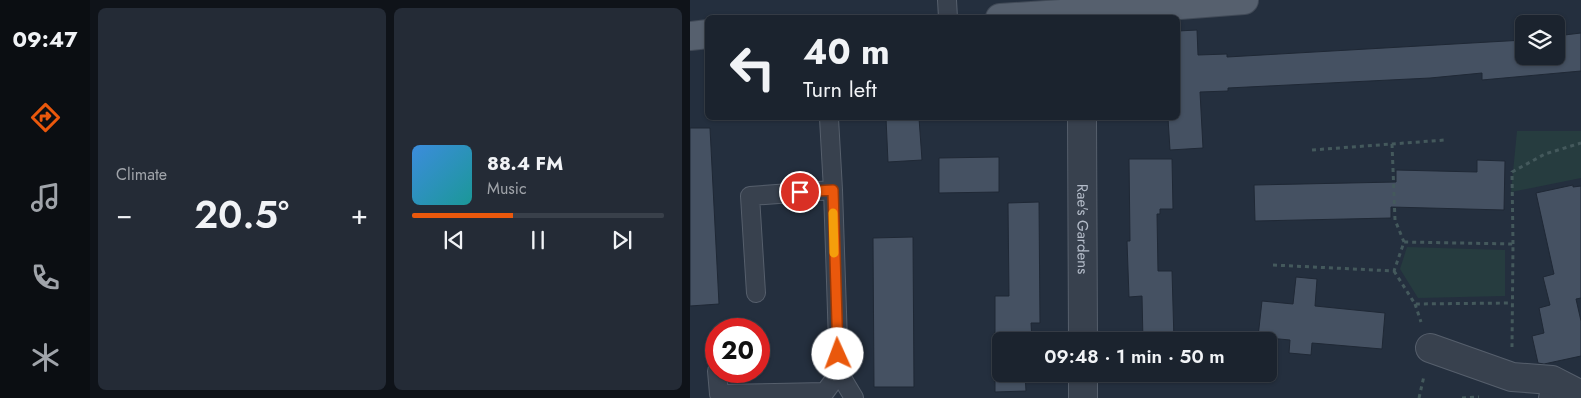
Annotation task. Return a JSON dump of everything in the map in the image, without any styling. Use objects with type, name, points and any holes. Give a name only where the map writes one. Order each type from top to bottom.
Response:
[{"type":"main road","points":[[1076,15],[1244,0]]},
{"type":"main road","points":[[690,36],[705,34]]},
{"type":"street","name":"Rae's Gardens","points":[[1082,120],[1083,332]]},
{"type":"street","points":[[1430,348],[1550,389],[1581,395]]},
{"type":"street","points":[[1083,382],[1084,398]]},
{"type":"lane","points":[[947,0],[948,15]]},
{"type":"lane","points":[[829,120],[839,373],[854,398]]},
{"type":"lane","points":[[756,293],[750,196],[833,190]]},
{"type":"lane","points":[[718,383],[718,394],[825,392],[839,373]]},
{"type":"path","points":[[1312,150],[1444,140]]},
{"type":"path","points":[[1462,398],[1499,397],[1512,377],[1512,172],[1545,154],[1581,143]]},
{"type":"path","points":[[1392,144],[1395,220],[1404,242],[1394,271]]},
{"type":"path","points":[[1404,242],[1512,244]]},
{"type":"path","points":[[1273,265],[1394,271]]},
{"type":"path","points":[[1394,271],[1415,304],[1512,303]]},
{"type":"green space","points":[[1517,131],[1581,131],[1581,178],[1511,192]]},
{"type":"green space","points":[[1407,247],[1505,250],[1505,296],[1418,298],[1400,269]]},
{"type":"building","points":[[1197,30],[1198,55],[1227,54],[1227,57],[1515,41],[1515,65],[1565,65],[1565,35],[1581,33],[1581,71],[1482,80],[1482,73],[1430,78],[1228,88],[1228,91],[1200,92],[1203,148],[1170,150],[1168,120],[1180,120],[1180,31]]},
{"type":"building","points":[[886,120],[919,120],[922,160],[888,162]]},
{"type":"building","points":[[690,128],[710,128],[719,304],[690,306]]},
{"type":"building","points":[[999,157],[999,192],[939,193],[939,158]]},
{"type":"building","points":[[1129,159],[1172,159],[1173,209],[1160,209],[1160,214],[1157,214],[1158,271],[1172,271],[1174,332],[1143,332],[1142,296],[1129,297],[1127,241],[1130,241]]},
{"type":"building","points":[[1477,160],[1505,161],[1504,210],[1391,207],[1391,218],[1255,221],[1254,185],[1396,182],[1396,170],[1477,172]]},
{"type":"building","points":[[1573,185],[1573,187],[1581,186],[1581,298],[1576,299],[1581,321],[1581,356],[1544,364],[1538,363],[1532,336],[1544,333],[1539,308],[1550,305],[1543,277],[1554,274],[1536,193]]},
{"type":"building","points":[[1039,202],[1040,323],[1031,323],[1032,332],[995,332],[995,296],[1009,296],[1008,203]]},
{"type":"building","points":[[913,237],[914,387],[874,387],[873,238]]},
{"type":"building","points":[[1296,277],[1317,279],[1315,306],[1385,313],[1382,349],[1312,343],[1311,355],[1289,353],[1290,340],[1277,339],[1277,332],[1259,332],[1262,301],[1293,304]]},
{"type":"building","points":[[995,382],[1025,382],[1026,391],[995,392]]},
{"type":"slow traffic","points":[[833,213],[834,253]]},
{"type":"route","points":[[800,192],[833,190],[838,354]]}]
